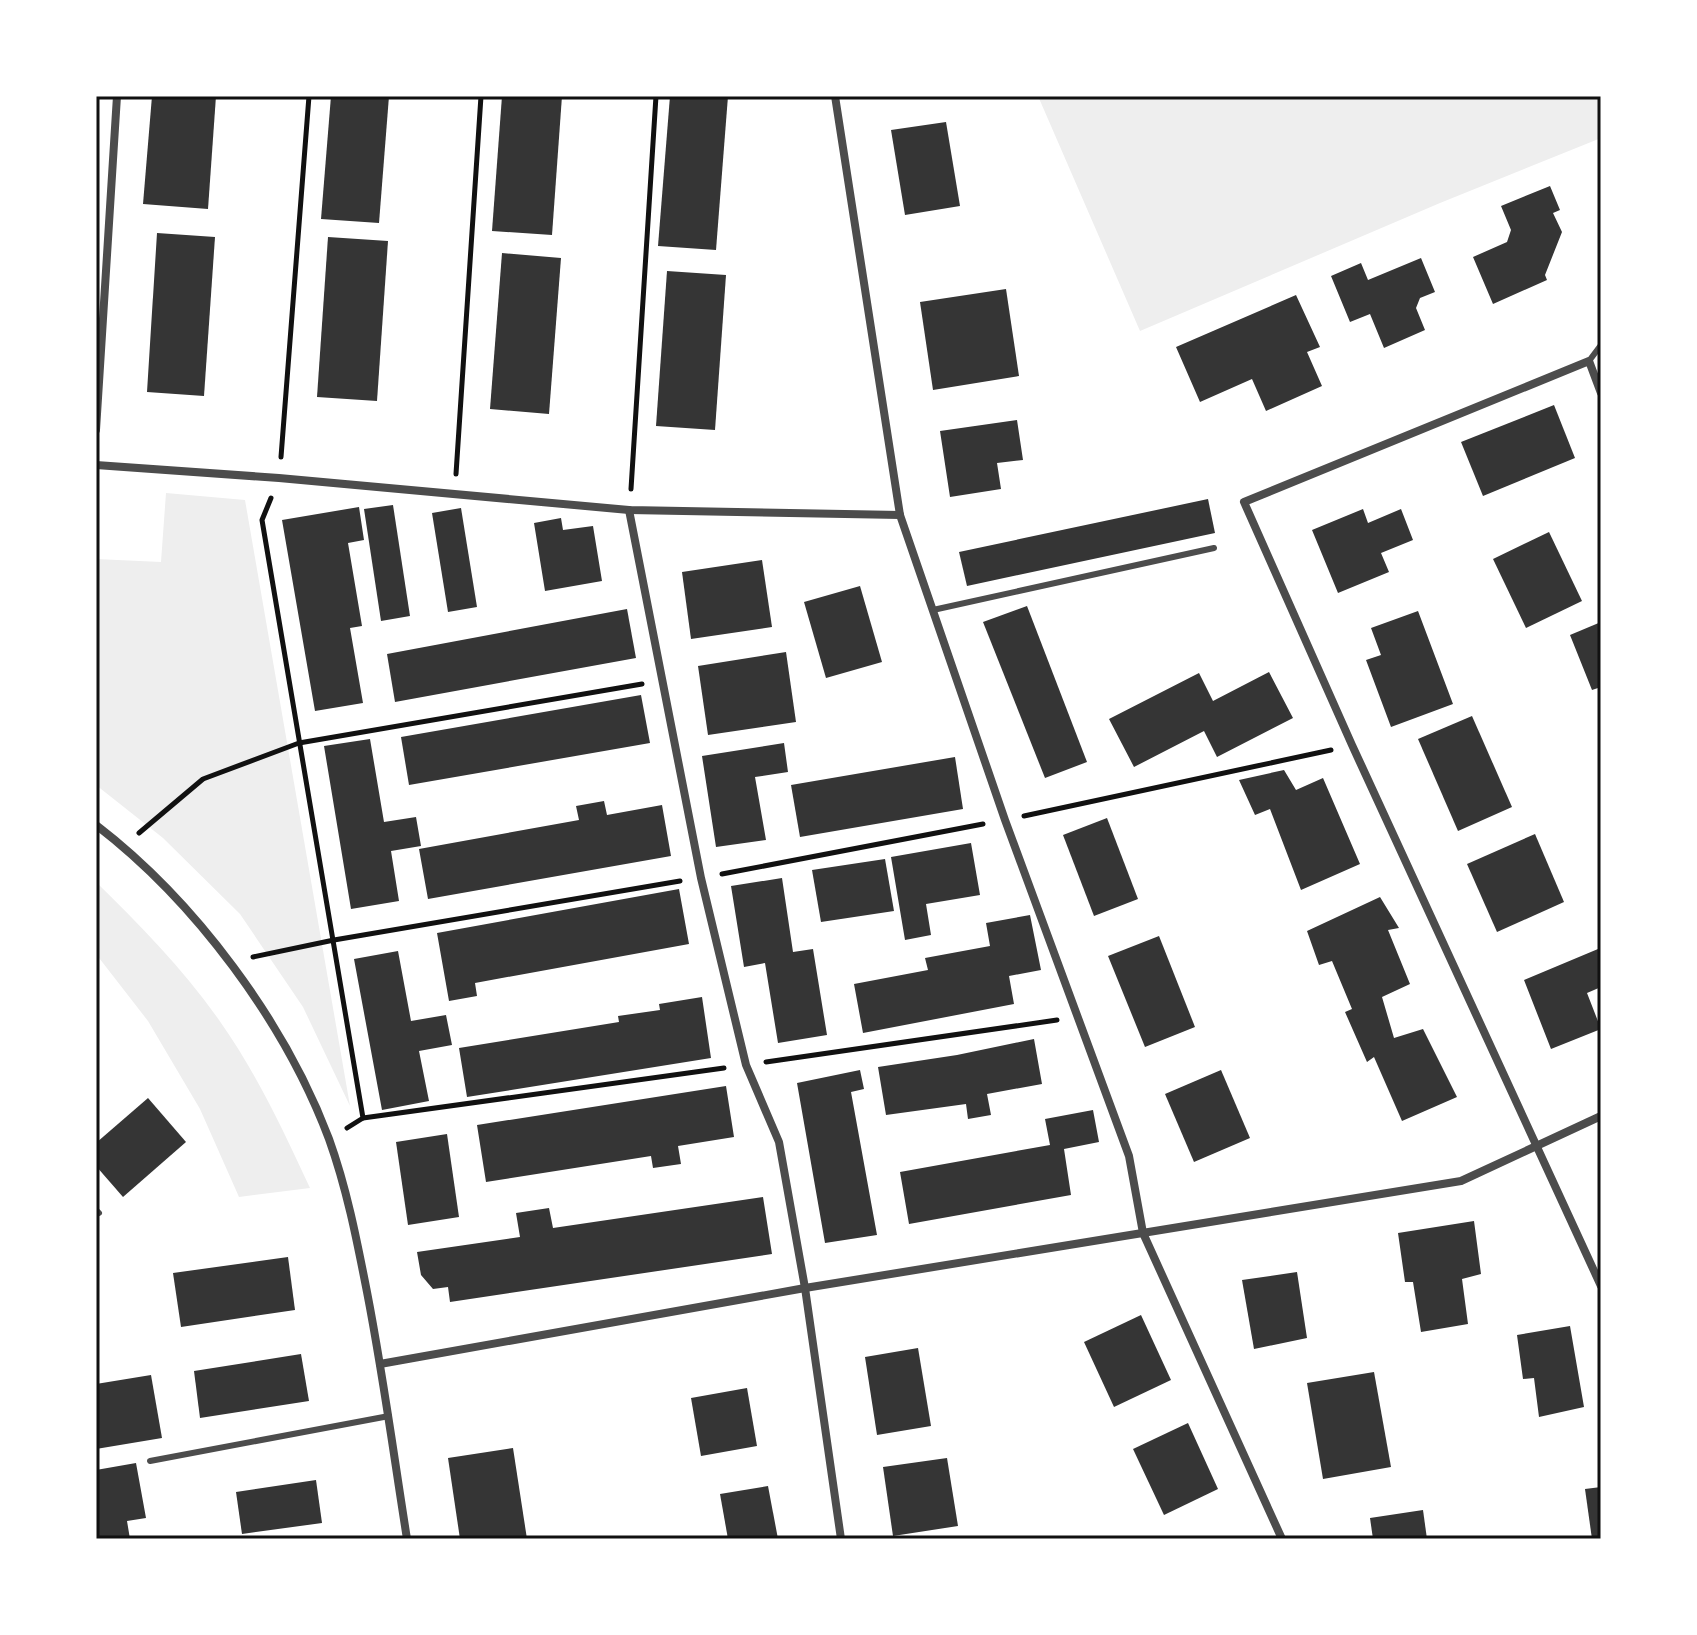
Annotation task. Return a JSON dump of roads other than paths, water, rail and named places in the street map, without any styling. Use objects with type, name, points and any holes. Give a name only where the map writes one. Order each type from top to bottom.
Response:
[{"type":"street","points":[[96,430],[117,96]]},
{"type":"street","points":[[835,96],[900,515],[1005,820],[1129,1156],[1143,1233],[1282,1539]]},
{"type":"street","points":[[1601,393],[1589,361],[1244,502],[1352,745],[1601,1286]]},
{"type":"street","points":[[96,465],[279,478],[629,510],[900,515]]},
{"type":"street","points":[[629,510],[701,878],[746,1065],[779,1142],[805,1288],[841,1539]]},
{"type":"street","points":[[96,825],[124,846],[172,891],[231,962],[287,1051],[328,1138],[352,1215],[389,1416],[407,1539]]},
{"type":"street","points":[[380,1364],[805,1288],[1461,1181],[1601,1116]]},
{"type":"lane","points":[[1589,361],[1601,345]]},
{"type":"lane","points":[[933,610],[1214,548]]},
{"type":"lane","points":[[150,1461],[389,1416]]}]
